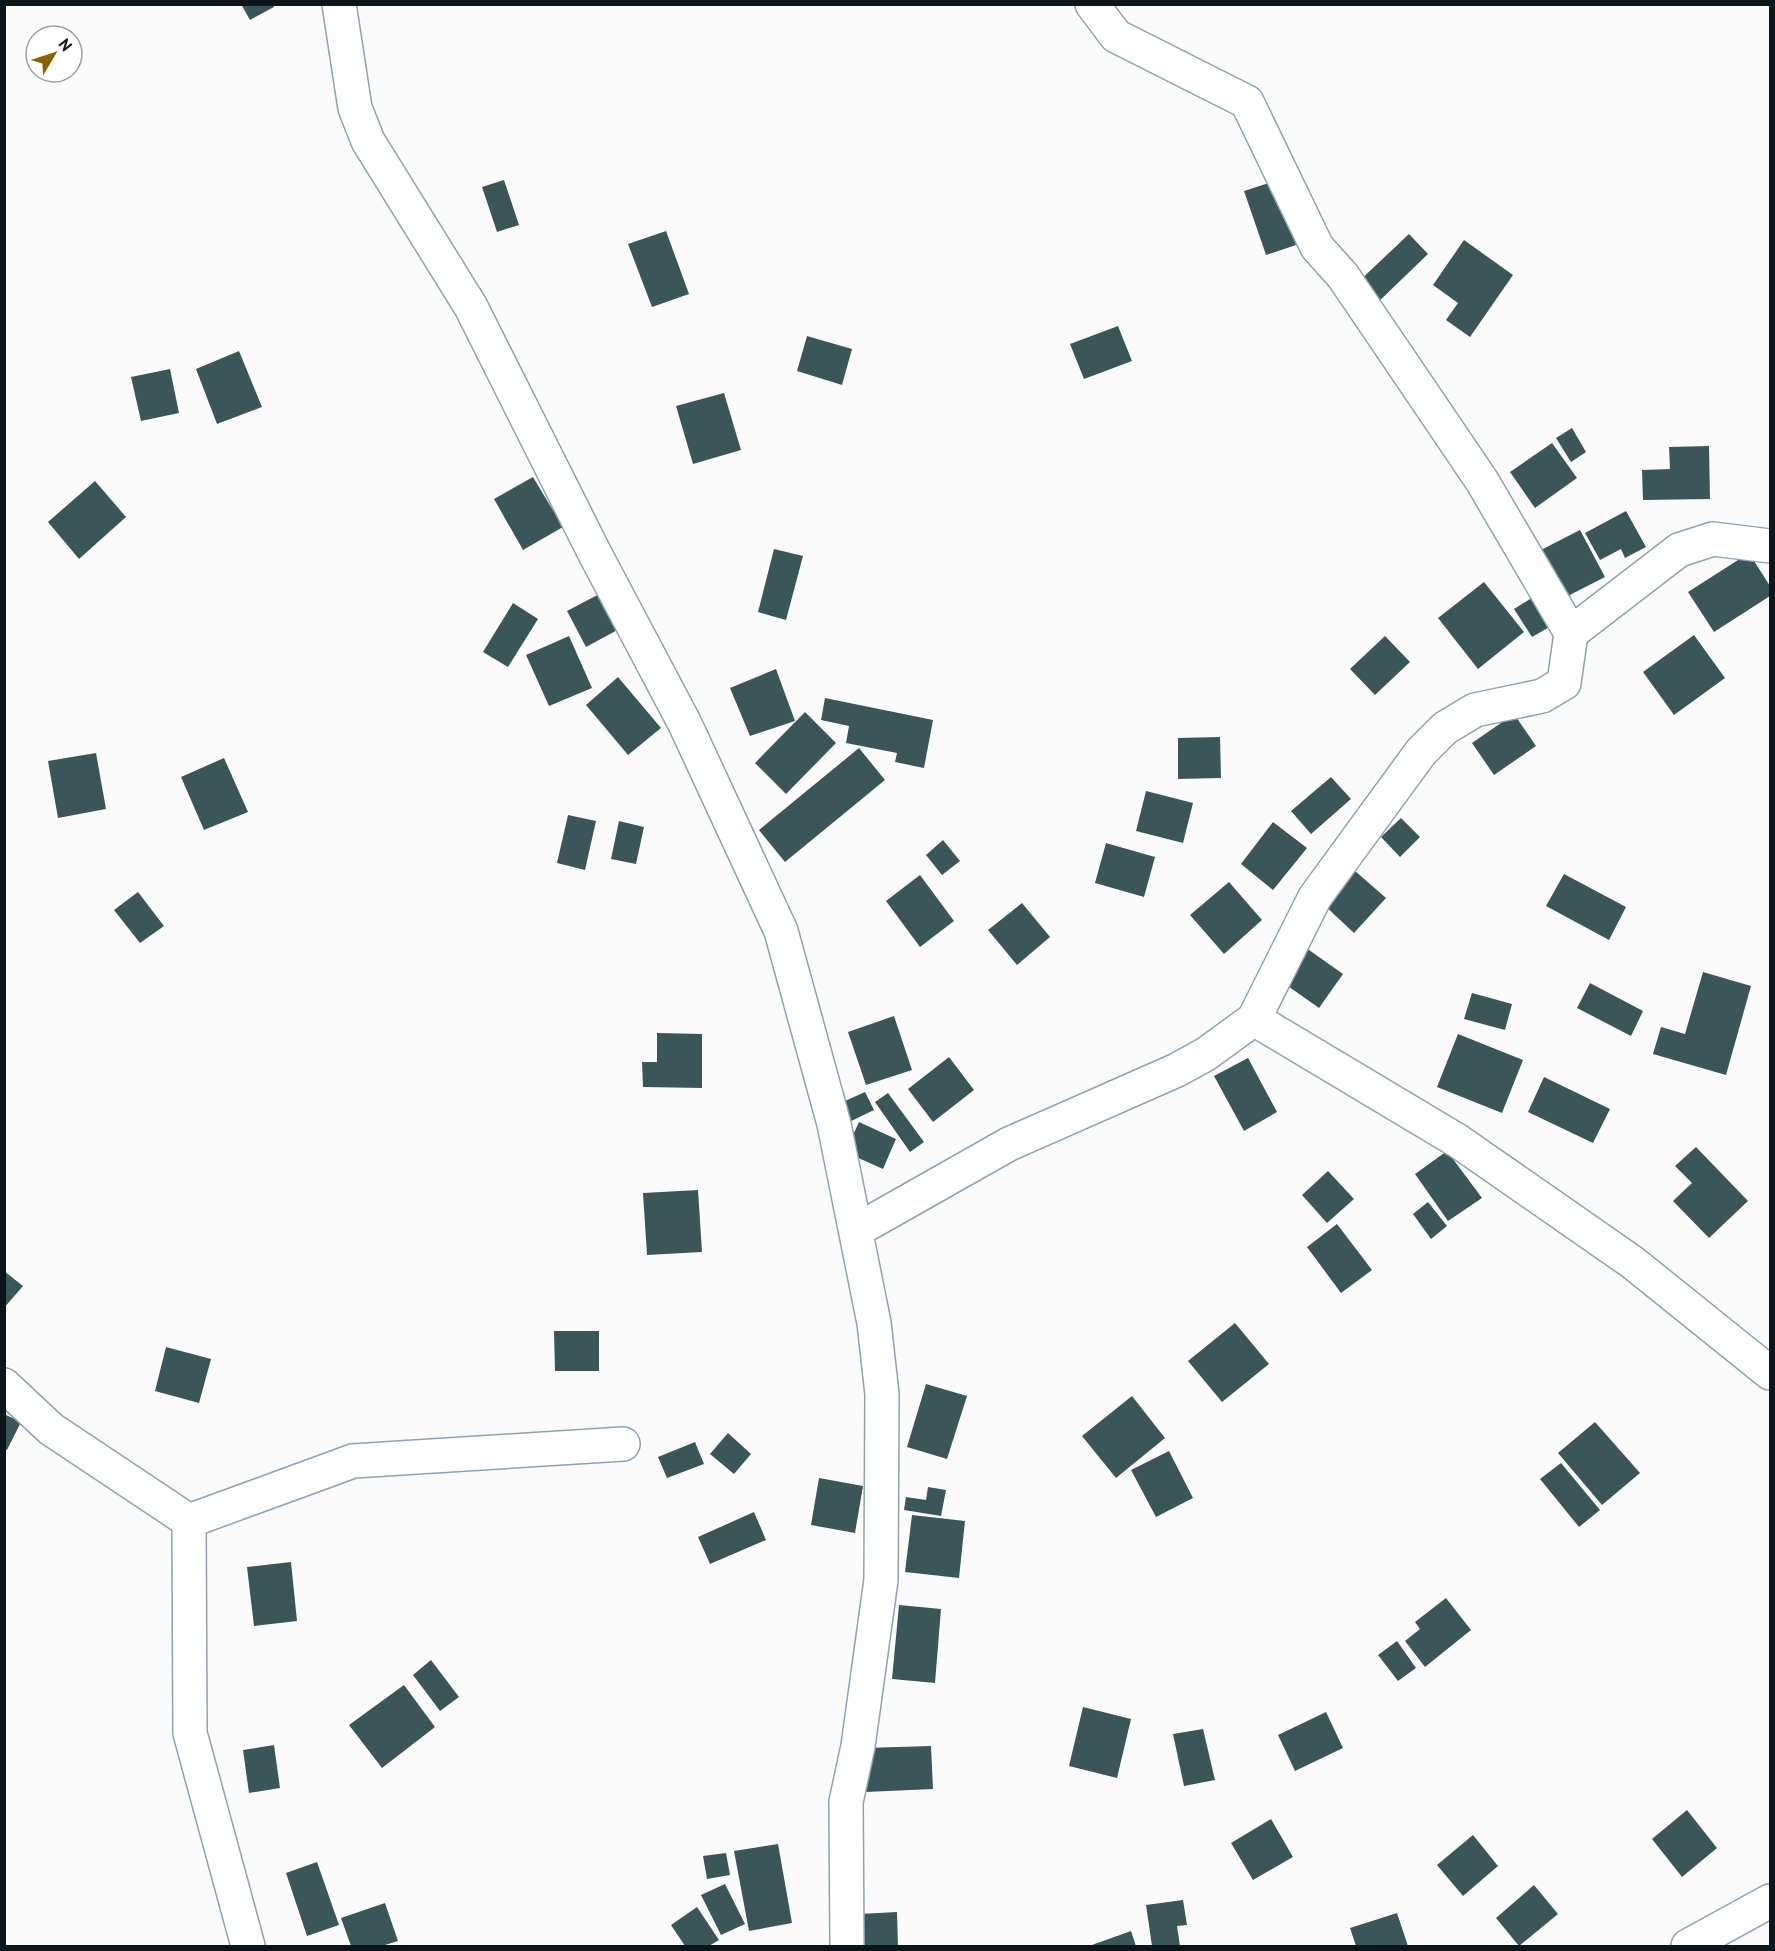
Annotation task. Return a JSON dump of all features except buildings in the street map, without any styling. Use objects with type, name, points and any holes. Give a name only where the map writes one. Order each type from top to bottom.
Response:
[{"type":"street","points":[[339,4],[355,108],[368,141],[471,307],[594,552],[685,724],[781,931],[834,1124],[874,1323],[882,1394],[881,1580],[858,1746],[846,1802],[847,1947]]},
{"type":"street","points":[[857,1230],[1009,1144],[1177,1070],[1206,1054],[1254,1019],[1316,897],[1420,752],[1445,728],[1475,710],[1542,696],[1560,688],[1564,683],[1571,633],[1482,481],[1343,276],[1317,247],[1247,102],[1116,36],[1092,4]]},
{"type":"street","points":[[1571,633],[1679,550],[1713,539],[1770,546]]},
{"type":"street","points":[[1254,1019],[1458,1141],[1632,1262],[1770,1373]]},
{"type":"street","points":[[4,1385],[51,1429],[189,1521]]},
{"type":"street","points":[[189,1521],[353,1461],[623,1444]]},
{"type":"street","points":[[189,1521],[190,1733],[248,1947]]},
{"type":"street","points":[[1688,1947],[1770,1901]]}]
